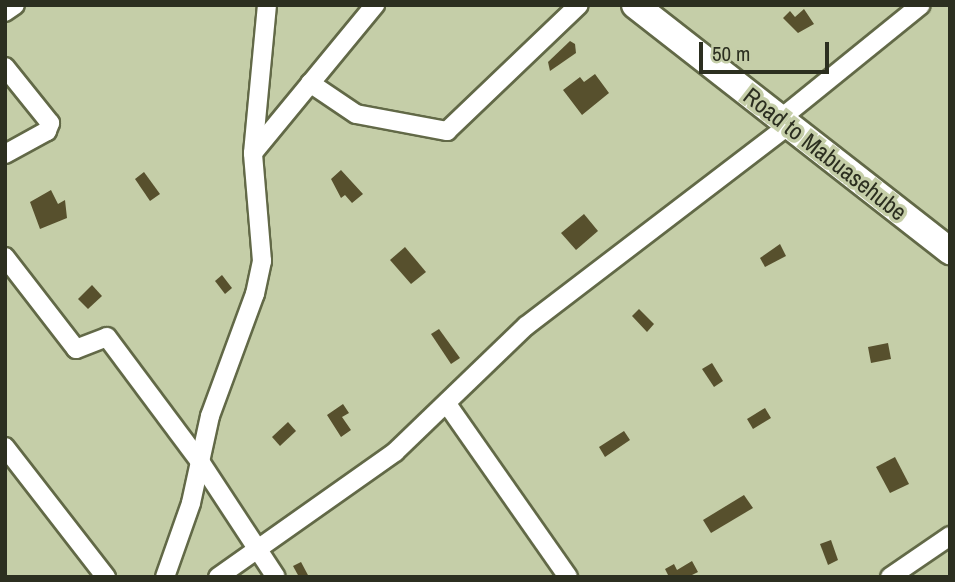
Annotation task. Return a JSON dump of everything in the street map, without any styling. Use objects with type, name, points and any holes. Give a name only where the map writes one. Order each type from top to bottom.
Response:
[{"type":"main road","name":"Road to Mabuasehube","points":[[635,5],[950,251]]},
{"type":"street","points":[[5,12],[15,5]]},
{"type":"street","points":[[165,577],[201,463],[210,416],[255,294],[262,261],[253,153],[267,5]]},
{"type":"street","points":[[253,153],[375,5]]},
{"type":"street","points":[[310,83],[356,114],[447,131],[579,5]]},
{"type":"street","points":[[218,577],[395,452],[526,326],[784,123],[921,5]]},
{"type":"street","points":[[5,67],[50,122],[47,131],[5,154]]},
{"type":"street","points":[[5,257],[76,349],[107,337],[201,463],[276,577]]},
{"type":"street","points":[[447,404],[568,577]]},
{"type":"street","points":[[5,447],[106,577]]},
{"type":"street","points":[[890,577],[950,536]]},
{"type":"building","points":[[804,9],[814,24],[798,33],[783,18],[790,11],[795,17]]},
{"type":"building","points":[[570,41],[575,44],[576,53],[550,71],[548,62]]},
{"type":"building","points":[[595,74],[609,93],[582,115],[563,90],[580,77],[584,82]]},
{"type":"building","points":[[341,170],[363,194],[352,203],[345,195],[341,198],[331,179]]},
{"type":"building","points":[[144,172],[160,194],[150,201],[135,179]]},
{"type":"building","points":[[51,190],[58,204],[65,200],[67,218],[40,229],[30,202]]},
{"type":"building","points":[[584,214],[598,231],[576,250],[561,233]]},
{"type":"building","points":[[780,244],[786,256],[765,267],[760,258]]},
{"type":"building","points":[[405,247],[426,272],[411,284],[390,260]]},
{"type":"building","points":[[222,275],[232,288],[225,294],[215,281]]},
{"type":"building","points":[[92,285],[102,296],[88,309],[78,299]]},
{"type":"building","points":[[639,309],[654,324],[647,332],[632,316]]},
{"type":"building","points":[[439,329],[460,358],[451,364],[431,334]]},
{"type":"building","points":[[888,343],[891,359],[871,363],[868,347]]},
{"type":"building","points":[[712,363],[723,381],[714,387],[702,369]]},
{"type":"building","points":[[343,404],[349,413],[342,417],[351,430],[341,437],[327,415]]},
{"type":"building","points":[[765,408],[771,418],[753,429],[747,419]]},
{"type":"building","points":[[288,422],[296,431],[280,446],[272,437]]},
{"type":"building","points":[[624,431],[630,440],[605,457],[599,447]]},
{"type":"building","points":[[895,457],[909,484],[890,493],[876,467]]},
{"type":"building","points":[[744,495],[753,508],[711,533],[703,520]]},
{"type":"building","points":[[831,540],[838,560],[828,565],[820,544]]},
{"type":"building","points":[[692,561],[698,572],[688,577],[669,577],[665,569],[674,564],[677,570]]},
{"type":"building","points":[[301,562],[309,577],[299,577],[293,566]]}]
